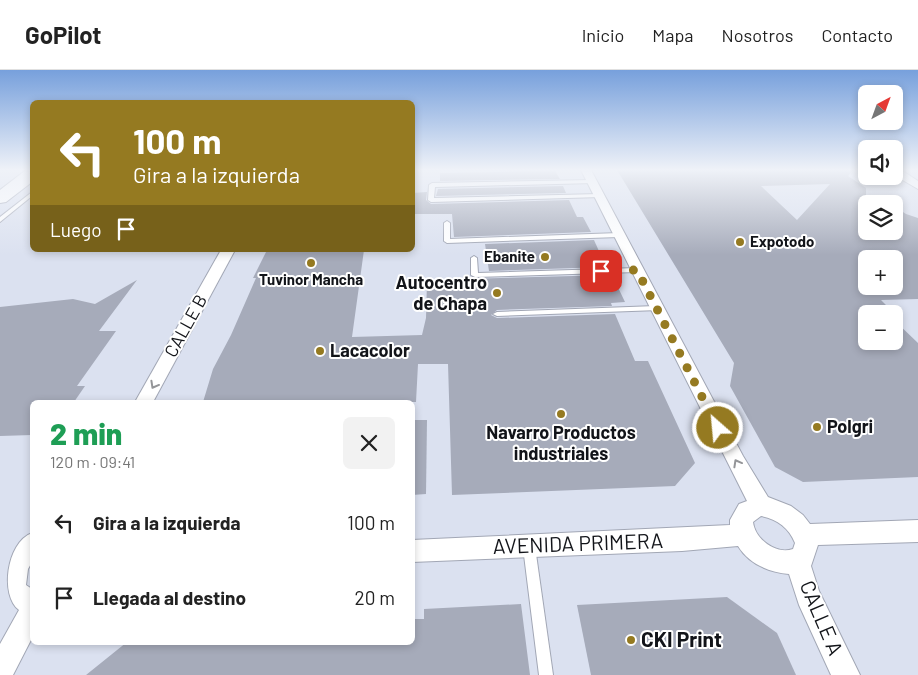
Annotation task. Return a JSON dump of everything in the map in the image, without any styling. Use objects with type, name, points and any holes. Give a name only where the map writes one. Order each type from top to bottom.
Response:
[{"type":"street","points":[[600,198],[731,454],[761,506]]},
{"type":"street","name":"CALLE B","points":[[145,400],[227,252]]},
{"type":"street","points":[[750,507],[771,507],[786,514],[804,535],[806,551],[797,561],[788,563],[767,558],[758,552],[743,535],[740,523],[742,514],[750,507]]},
{"type":"street","points":[[804,535],[918,531]]},
{"type":"street","name":"AVENIDA PRIMERA","points":[[415,551],[529,547],[743,535]]},
{"type":"street","points":[[17,557],[11,582],[16,596],[22,601],[30,602]]},
{"type":"street","name":"CALLE A","points":[[797,561],[808,596],[846,675]]},
{"type":"street","points":[[0,672],[30,616]]},
{"type":"lane","points":[[0,220],[27,198]]},
{"type":"lane","points":[[431,198],[431,200],[448,198]]},
{"type":"lane","points":[[21,203],[30,203]]},
{"type":"lane","points":[[447,222],[447,242],[619,235]]},
{"type":"lane","points":[[474,258],[475,274],[637,270]]},
{"type":"lane","points":[[497,314],[656,308]]},
{"type":"lane","points":[[529,547],[546,675]]},
{"type":"building","points":[[415,198],[426,198],[431,204],[569,200],[577,217],[583,217],[591,232],[454,237],[452,214],[415,214]]},
{"type":"building","points":[[634,198],[774,198],[797,220],[817,198],[858,198],[858,240],[903,240],[903,212],[918,218],[918,299],[881,300],[886,305],[858,305],[858,350],[903,350],[903,329],[918,343],[918,477],[803,482],[775,467],[730,386],[734,363]]},
{"type":"building","name":"Ebanite","points":[[594,240],[606,267],[489,271],[485,244]]},
{"type":"building","points":[[266,252],[364,252],[352,337],[422,335],[426,318],[427,280],[610,275],[613,277],[625,302],[611,303],[612,306],[497,310],[491,315],[497,318],[615,314],[635,361],[648,361],[695,463],[675,486],[452,495],[448,364],[418,364],[416,402],[415,400],[204,400],[213,369],[231,335],[256,278],[253,278]]},
{"type":"building","points":[[137,280],[99,331],[116,331],[77,386],[85,386],[75,400],[30,400],[30,435],[0,436],[0,307],[73,299],[95,304]]},
{"type":"building","points":[[415,420],[427,420],[426,494],[415,495]]},
{"type":"building","points":[[727,597],[777,633],[796,675],[591,675],[577,605]]},
{"type":"building","points":[[521,604],[530,675],[86,675],[123,645],[415,645],[415,619],[424,619],[424,609]]},
{"type":"place","name":"Expotodo","points":[[740,242]]},
{"type":"place","name":"Ebanite","points":[[545,257]]},
{"type":"place","name":"Tuvinor Mancha","points":[[311,263]]},
{"type":"place","name":"Autocentro de Chapa","points":[[497,293]]},
{"type":"place","name":"Lacacolor","points":[[320,351]]},
{"type":"place","name":"Navarro Productos industriales","points":[[561,414]]},
{"type":"place","name":"Polgri","points":[[817,427]]},
{"type":"place","name":"CKI Print","points":[[631,640]]},
{"type":"route","points":[[601,271],[637,270],[718,428]]}]
